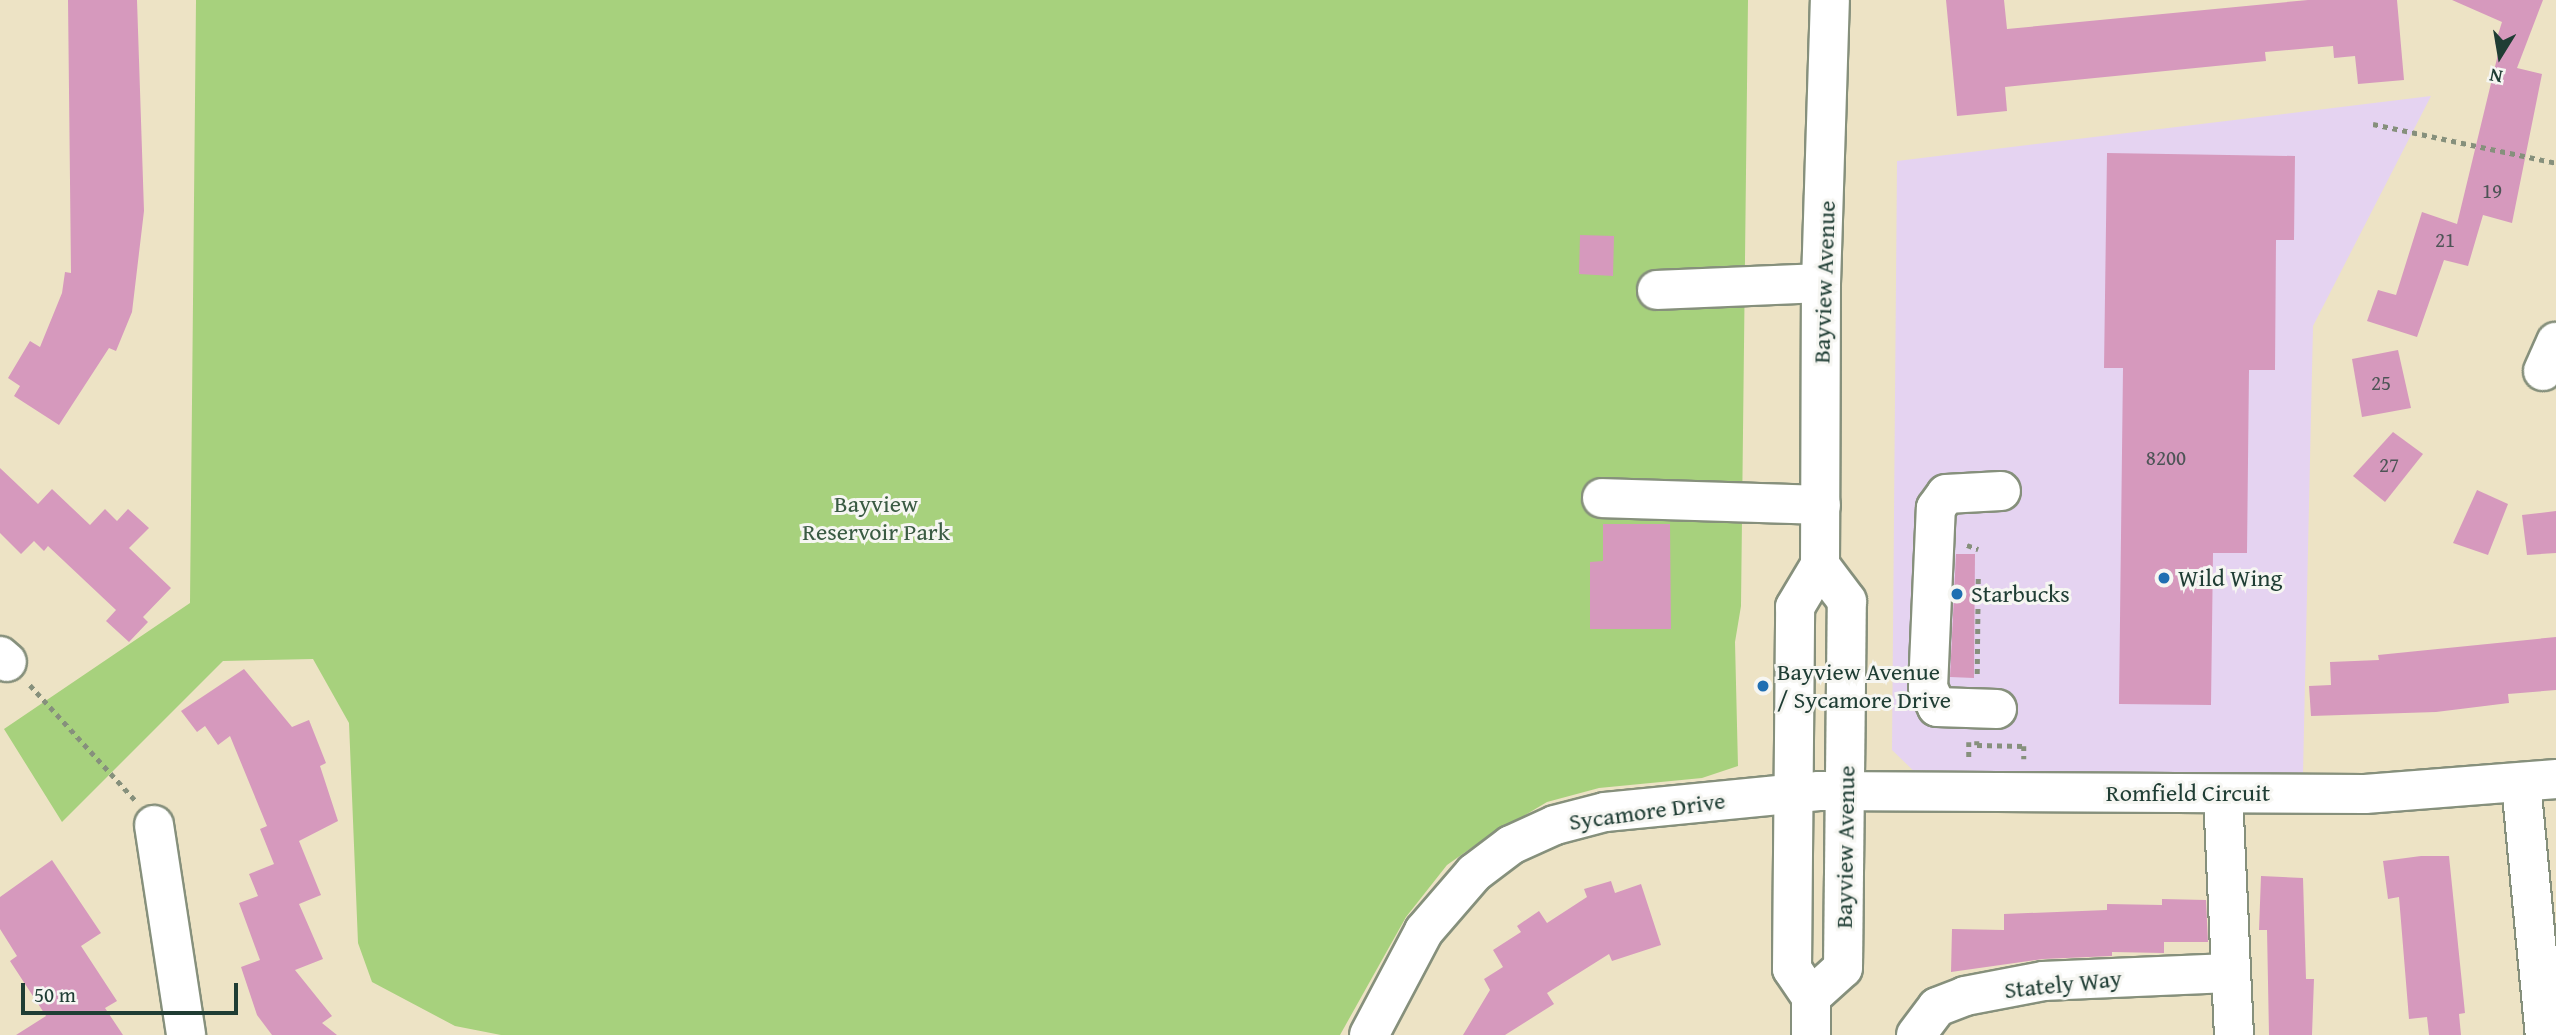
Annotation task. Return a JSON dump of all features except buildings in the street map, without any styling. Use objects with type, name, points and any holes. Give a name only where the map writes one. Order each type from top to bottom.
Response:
[{"type":"street","name":"Bayview Avenue","points":[[1820,565],[1847,601],[1819,791],[1791,969],[1811,997],[1843,968],[1819,791],[1795,607],[1820,565],[1821,283],[1830,0]]},
{"type":"street","points":[[1657,290],[1821,283]]},
{"type":"street","points":[[1987,698],[1937,707],[1928,688],[1936,509],[1946,494],[2001,491]]},
{"type":"street","points":[[1602,498],[1821,505]]},
{"type":"street","points":[[2538,781],[2545,1035]]},
{"type":"street","name":"Romfield Circuit","points":[[1819,791],[2401,793],[2538,781]]},
{"type":"street","name":"Sycamore Drive","points":[[1368,1035],[1432,920],[1474,873],[1511,845],[1555,825],[1605,812],[1819,791]]},
{"type":"street","points":[[2223,794],[2228,972],[2234,1035]]},
{"type":"street","points":[[154,825],[186,1035]]},
{"type":"street","name":"Stately Way","points":[[1916,1035],[1937,1007],[1965,996],[2044,981],[2228,972]]},
{"type":"street","points":[[1811,997],[1811,1035]]},
{"type":"path","points":[[2373,124],[2556,163]]},
{"type":"path","points":[[1978,578],[1987,698]]},
{"type":"path","points":[[4,659],[120,779],[154,825]]},
{"type":"path","points":[[1977,741],[1977,745],[2024,746],[2024,763]]},
{"type":"path","points":[[1969,746],[1969,762]]},
{"type":"shaded area","points":[[2431,96],[2313,326],[2303,773],[1922,779],[1892,750],[1897,161]]},
{"type":"green space","name":"Bayview Reservoir Park","points":[[196,0],[1748,0],[1741,606],[1735,642],[1738,766],[1702,778],[1599,788],[1547,802],[1474,846],[1447,865],[1406,917],[1340,1035],[501,1035],[455,1026],[372,982],[358,943],[349,723],[313,659],[223,661],[62,822],[4,729],[190,603]]},
{"type":"place","name":"Wild Wing","points":[[2164,578]]},
{"type":"place","name":"Starbucks","points":[[1957,594]]},
{"type":"place","name":"Bayview Avenue / Sycamore Drive","points":[[1763,686]]}]
